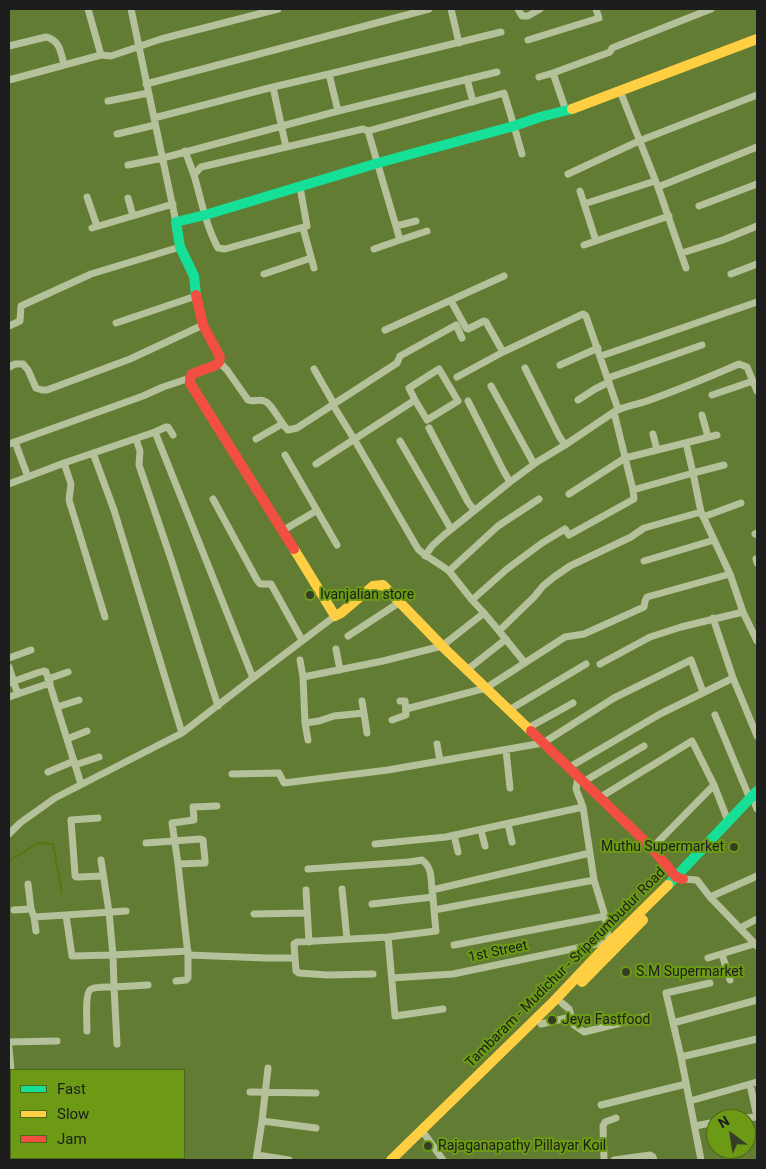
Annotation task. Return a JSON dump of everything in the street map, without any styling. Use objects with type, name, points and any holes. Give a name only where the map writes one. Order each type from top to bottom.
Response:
[{"type":"street","points":[[88,9],[101,55]]},
{"type":"street","points":[[28,477],[12,443],[190,378],[192,374],[216,365],[219,362],[220,357],[203,326],[196,296],[194,276],[180,247],[173,204],[131,9]]},
{"type":"street","points":[[9,80],[101,55],[112,56],[161,39],[278,9]]},
{"type":"street","points":[[146,84],[428,9]]},
{"type":"street","points":[[450,9],[459,43]]},
{"type":"street","points":[[518,9],[522,16],[528,16],[540,9]]},
{"type":"street","points":[[528,40],[599,18],[596,9]]},
{"type":"street","points":[[539,77],[610,52],[612,48],[712,9]]},
{"type":"street","points":[[117,134],[273,87],[501,32]]},
{"type":"street","points":[[9,46],[46,37],[51,38],[56,41],[64,65]]},
{"type":"street","points":[[176,222],[378,163],[514,126],[547,114],[566,111],[757,40]]},
{"type":"street","points":[[128,166],[496,72]]},
{"type":"street","points":[[553,73],[566,111]]},
{"type":"street","points":[[328,74],[338,111]]},
{"type":"street","points":[[467,79],[473,102]]},
{"type":"street","points":[[273,87],[286,147]]},
{"type":"street","points":[[620,91],[657,184],[686,268]]},
{"type":"street","points":[[108,101],[148,93]]},
{"type":"street","points":[[194,175],[201,167],[363,129],[368,131],[504,94],[522,154]]},
{"type":"street","points":[[568,174],[639,142],[757,95]]},
{"type":"street","points":[[368,131],[400,240]]},
{"type":"street","points":[[584,204],[657,184],[757,147]]},
{"type":"street","points":[[185,152],[194,175],[205,215],[218,248],[225,249],[307,226],[300,187]]},
{"type":"street","points":[[699,206],[757,184]]},
{"type":"street","points":[[580,191],[596,241]]},
{"type":"street","points":[[87,197],[94,227],[173,204]]},
{"type":"street","points":[[128,198],[133,216]]},
{"type":"street","points":[[584,245],[668,216]]},
{"type":"street","points":[[396,226],[416,221]]},
{"type":"street","points":[[682,253],[723,240],[757,226]]},
{"type":"street","points":[[303,228],[314,268]]},
{"type":"street","points":[[374,249],[428,231]]},
{"type":"street","points":[[9,326],[20,321],[21,306],[92,274],[180,247]]},
{"type":"street","points":[[264,274],[311,258]]},
{"type":"street","points":[[731,274],[757,264]]},
{"type":"street","points":[[384,330],[504,276]]},
{"type":"street","points":[[116,323],[196,296]]},
{"type":"street","points":[[450,301],[466,328],[468,329],[484,321],[486,322],[503,352]]},
{"type":"street","points":[[601,356],[757,302]]},
{"type":"street","points":[[457,377],[503,352],[583,314],[586,316],[616,401],[616,411],[634,499],[569,535],[565,529],[542,543],[507,569],[472,600]]},
{"type":"street","points":[[219,362],[227,370],[248,400],[268,402],[288,430],[297,428],[396,363],[400,356],[456,325],[462,338]]},
{"type":"street","points":[[9,367],[15,364],[23,364],[28,370],[36,388],[47,390],[130,359],[203,326]]},
{"type":"street","points":[[578,400],[617,375],[702,344]]},
{"type":"street","points":[[560,365],[598,348]]},
{"type":"street","points":[[425,556],[432,546],[451,529],[510,482],[534,464],[616,411],[686,387],[739,364],[747,367],[757,391]]},
{"type":"street","points":[[525,368],[565,445]]},
{"type":"street","points":[[439,369],[458,401],[427,420],[415,400],[408,388],[439,369]]},
{"type":"street","points":[[314,370],[418,549],[425,556],[449,571],[526,663]]},
{"type":"street","points":[[190,378],[190,383],[335,616]]},
{"type":"street","points":[[712,395],[753,381]]},
{"type":"street","points":[[491,386],[534,464]]},
{"type":"street","points":[[316,464],[415,400]]},
{"type":"street","points":[[468,401],[510,482]]},
{"type":"street","points":[[702,416],[708,437]]},
{"type":"street","points":[[256,439],[282,424]]},
{"type":"street","points":[[9,484],[166,427],[168,427],[172,435]]},
{"type":"street","points":[[429,428],[474,510]]},
{"type":"street","points":[[155,432],[253,678]]},
{"type":"street","points":[[653,434],[657,450]]},
{"type":"street","points":[[569,494],[625,458],[717,435]]},
{"type":"street","points":[[136,439],[140,451],[139,465],[218,706]]},
{"type":"street","points":[[400,441],[451,529]]},
{"type":"street","points":[[686,443],[702,514],[730,574],[757,641]]},
{"type":"street","points":[[93,454],[114,510],[182,733]]},
{"type":"street","points":[[285,455],[337,545]]},
{"type":"street","points":[[64,463],[71,484],[69,500],[106,617]]},
{"type":"street","points":[[633,490],[724,465]]},
{"type":"street","points":[[213,499],[257,580],[260,584],[271,584],[302,640]]},
{"type":"street","points":[[449,571],[498,526],[539,499]]},
{"type":"street","points":[[499,631],[543,586],[570,566],[631,537],[644,528],[741,503]]},
{"type":"street","points":[[282,531],[316,511]]},
{"type":"street","points":[[644,560],[714,540]]},
{"type":"street","points":[[406,708],[486,688],[564,637],[584,634],[644,607],[648,597],[730,574]]},
{"type":"street","points":[[9,834],[20,823],[55,798],[182,733],[302,640],[341,613],[373,586],[383,585],[442,646],[652,848],[679,878],[697,880],[710,897],[756,945],[708,958]]},
{"type":"street","points":[[348,636],[400,602]]},
{"type":"street","points":[[600,664],[650,637],[713,618],[744,612]]},
{"type":"street","points":[[303,677],[383,662],[442,646],[484,613]]},
{"type":"street","points":[[713,618],[733,678],[757,736]]},
{"type":"street","points":[[467,670],[506,639]]},
{"type":"street","points":[[336,649],[340,670]]},
{"type":"street","points":[[9,658],[30,650]]},
{"type":"street","points":[[300,660],[308,740]]},
{"type":"street","points":[[232,774],[279,773],[284,783],[388,770],[543,743],[614,698],[691,660],[703,692]]},
{"type":"street","points":[[509,710],[586,664]]},
{"type":"street","points":[[9,666],[11,682],[18,692],[21,693]]},
{"type":"street","points":[[11,682],[42,671],[46,672],[82,784]]},
{"type":"street","points":[[9,698],[68,672]]},
{"type":"street","points":[[568,768],[660,714],[733,678]]},
{"type":"street","points":[[57,708],[79,700]]},
{"type":"street","points":[[392,720],[405,717],[407,714],[405,701],[400,701]]},
{"type":"street","points":[[362,702],[367,733]]},
{"type":"street","points":[[528,728],[573,703]]},
{"type":"street","points":[[305,723],[334,716],[364,713]]},
{"type":"street","points":[[714,716],[755,804]]},
{"type":"street","points":[[66,739],[87,731]]},
{"type":"street","points":[[599,798],[692,741],[714,785],[728,821]]},
{"type":"street","points":[[438,744],[440,761]]},
{"type":"street","points":[[612,946],[594,880],[583,807],[576,789],[580,780],[644,746]]},
{"type":"street","points":[[506,750],[510,788]]},
{"type":"street","points":[[48,772],[99,757]]},
{"type":"street","points":[[652,848],[714,785]]},
{"type":"street","name":"Tambaram - Mudichur - Sriperumbudur Road","points":[[400,1160],[423,1134],[554,1001],[755,804],[757,791]]},
{"type":"street","name":"Tambaram - Mudichur - Sriperumbudur Road","points":[[679,878],[728,821],[755,804]]},
{"type":"street","points":[[176,981],[188,978],[188,953],[172,823],[194,820],[193,807],[217,806]]},
{"type":"street","points":[[375,844],[454,835],[583,807]]},
{"type":"street","points":[[98,818],[70,820],[74,874],[77,877],[103,876]]},
{"type":"street","points":[[508,824],[512,842]]},
{"type":"street","points":[[481,830],[485,846]]},
{"type":"street","points":[[454,835],[458,852]]},
{"type":"street","points":[[146,843],[203,840],[205,862],[178,864]]},
{"type":"street","points":[[372,904],[433,893],[590,854]]},
{"type":"street","points":[[101,860],[113,955],[117,1044]]},
{"type":"street","points":[[308,869],[422,860],[426,863],[429,868],[433,893],[436,931],[388,937],[295,942],[294,944],[296,971],[299,974],[327,976],[373,974]]},
{"type":"street","points":[[710,897],[757,876]]},
{"type":"street","points":[[434,910],[594,880]]},
{"type":"street","points":[[28,884],[36,931]]},
{"type":"street","points":[[342,888],[347,939]]},
{"type":"street","points":[[306,890],[309,942]]},
{"type":"street","points":[[14,910],[31,909]]},
{"type":"street","points":[[34,917],[126,911]]},
{"type":"street","points":[[254,914],[307,913]]},
{"type":"street","points":[[66,915],[72,956],[188,953],[294,958]]},
{"type":"street","points":[[454,944],[605,916]]},
{"type":"street","points":[[740,928],[757,919]]},
{"type":"street","points":[[388,937],[395,1016],[444,1009]]},
{"type":"street","name":"1st Street","points":[[392,978],[453,974],[596,944],[612,946]]},
{"type":"street","name":"Tambaram - Mudichur - Sriperumbudur Road","points":[[391,1160],[423,1134],[562,1003],[612,946]]},
{"type":"street","points":[[722,954],[730,980]]},
{"type":"street","points":[[701,1160],[681,1057],[666,993],[710,983]]},
{"type":"street","points":[[87,1031],[88,993],[90,990],[93,988],[148,985]]},
{"type":"street","points":[[672,1023],[757,1000]]},
{"type":"street","points":[[562,1003],[569,1009],[574,1025],[584,1032],[645,1017]]},
{"type":"street","points":[[540,1024],[571,1017]]},
{"type":"street","points":[[681,1057],[757,1039]]},
{"type":"street","points":[[9,1042],[57,1041]]},
{"type":"street","points":[[9,1048],[11,1069]]},
{"type":"street","points":[[268,1068],[257,1158],[289,1160]]},
{"type":"street","points":[[690,1101],[754,1083],[757,1117]]},
{"type":"street","points":[[601,1104],[686,1084]]},
{"type":"street","points":[[250,1092],[316,1093]]},
{"type":"street","points":[[604,1160],[603,1126],[605,1122],[616,1118]]},
{"type":"street","points":[[262,1121],[316,1128]]},
{"type":"street","points":[[695,1126],[706,1124]]},
{"type":"street","points":[[423,1134],[443,1160]]},
{"type":"street","points":[[614,1160],[650,1156],[654,1160]]},
{"type":"waterway","points":[[9,861],[38,843],[53,844],[62,893]]},
{"type":"traffic: fast","points":[[196,295],[194,276],[180,247],[176,222],[572,109]]},
{"type":"traffic: fast","points":[[668,885],[757,791]]},
{"type":"traffic: slow","points":[[572,109],[757,39]]},
{"type":"traffic: slow","points":[[294,549],[335,616],[373,586],[383,585],[446,650],[531,731]]},
{"type":"traffic: slow","points":[[391,1160],[554,1001],[668,885]]},
{"type":"traffic: slow","points":[[582,982],[643,920]]},
{"type":"traffic: jam","points":[[196,295],[203,325],[220,357],[216,365],[192,374],[190,383],[294,549]]},
{"type":"traffic: jam","points":[[531,731],[652,848],[676,877],[683,879]]},
{"type":"place","name":"Ivanjalian store","points":[[310,595]]},
{"type":"place","name":"Muthu Supermarket","points":[[734,847]]},
{"type":"place","name":"S.M Supermarket","points":[[626,972]]},
{"type":"place","name":"Jeya Fastfood","points":[[552,1020]]},
{"type":"place","name":"Rajaganapathy Pillayar Koil","points":[[428,1146]]}]
